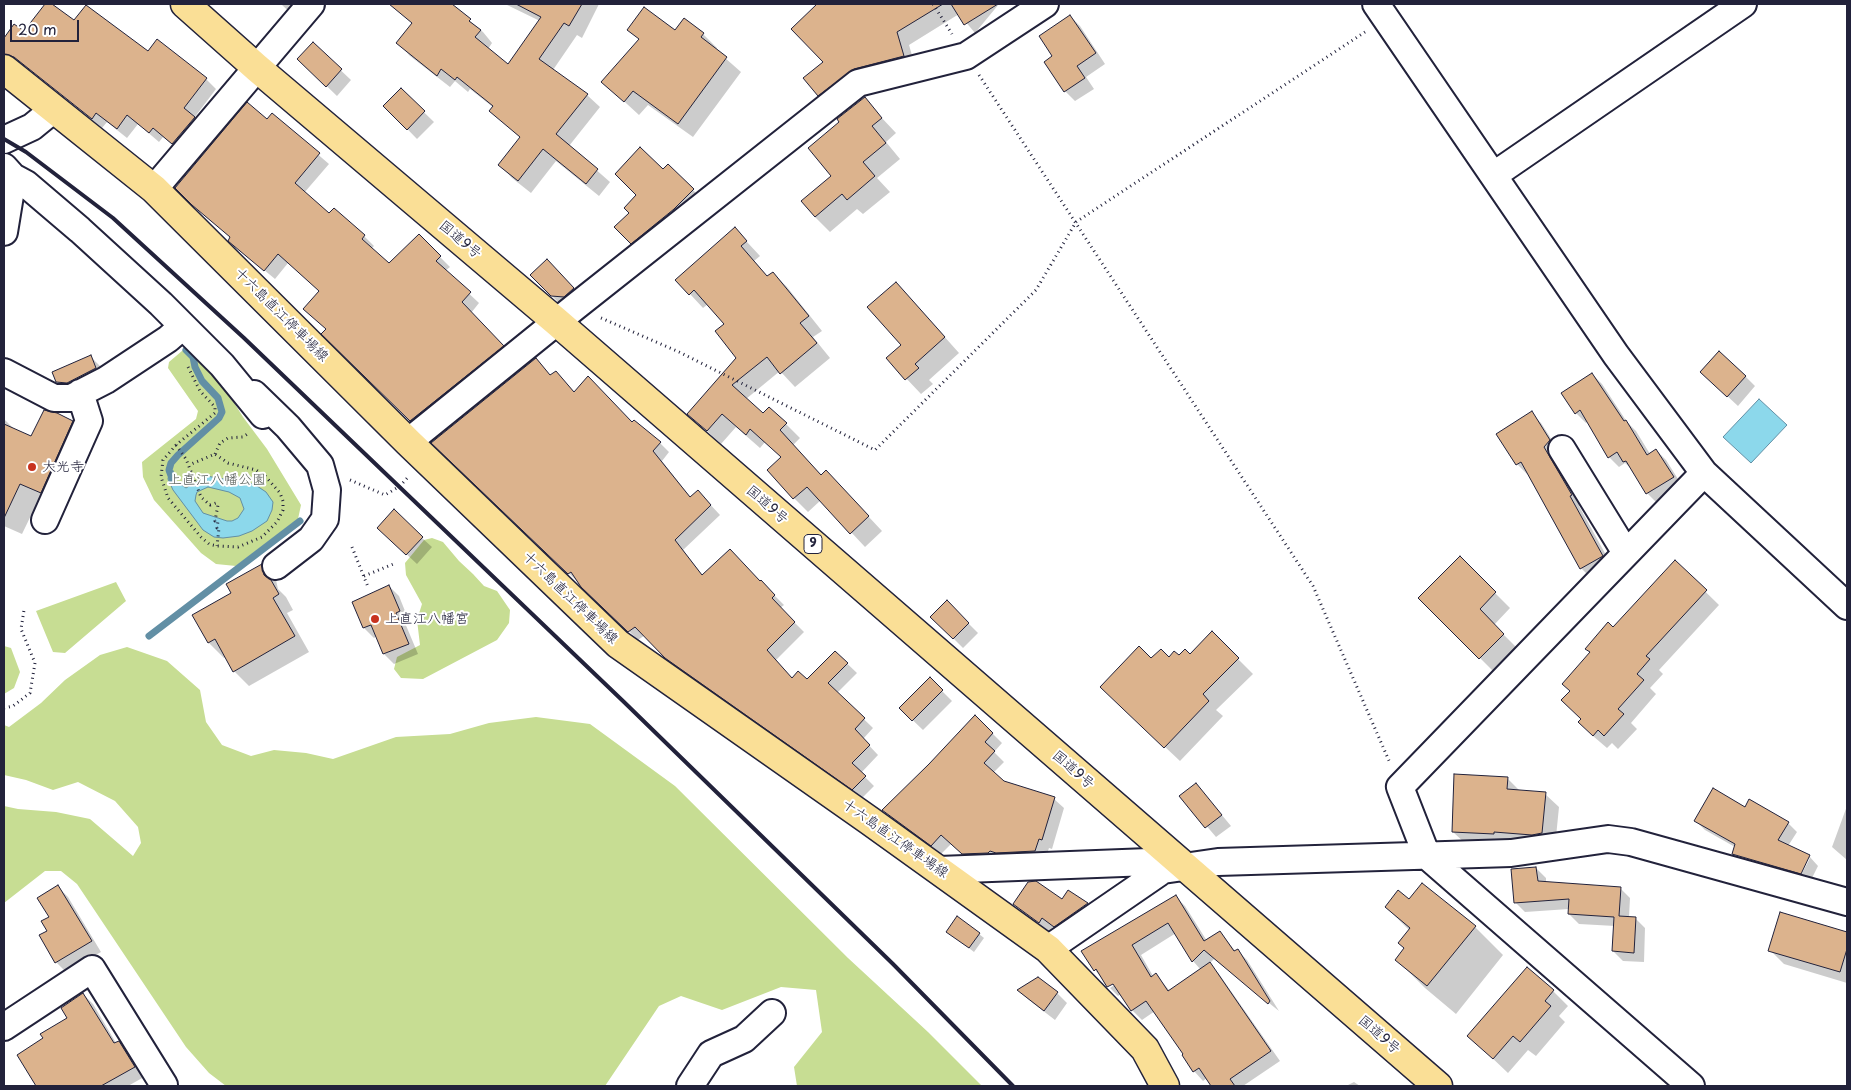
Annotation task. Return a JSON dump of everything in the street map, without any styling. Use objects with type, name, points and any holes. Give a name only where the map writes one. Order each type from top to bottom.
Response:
[{"type":"main road","name":"国道9号","points":[[185,4],[257,68],[566,314],[1173,868],[1438,1086]]},
{"type":"main road","name":"十六島直江停車場線","points":[[4,69],[154,189],[417,451],[618,644],[1048,949],[1144,1049],[1165,1086]]},
{"type":"street","points":[[154,189],[311,4]]},
{"type":"street","points":[[417,451],[566,314],[858,84],[966,56],[1045,4]]},
{"type":"street","points":[[1494,175],[1742,4]]},
{"type":"street","points":[[1380,11],[1616,355],[1704,473],[1847,606]]},
{"type":"street","points":[[4,140],[32,127],[54,109]]},
{"type":"street","points":[[4,232],[8,172],[26,184],[80,230],[177,331],[222,364],[288,427],[320,465],[326,490],[325,519],[311,539],[276,566]]},
{"type":"street","points":[[4,372],[54,398],[71,398],[106,380],[177,331]]},
{"type":"street","points":[[222,364],[263,415]]},
{"type":"street","points":[[45,520],[89,421],[80,393]]},
{"type":"street","points":[[1562,449],[1626,553]]},
{"type":"street","points":[[1691,1086],[1427,856],[1400,787],[1704,473]]},
{"type":"street","points":[[939,870],[1149,862],[1173,868],[1218,862],[1511,853],[1608,838],[1631,842],[1847,902]]},
{"type":"street","points":[[1048,949],[1173,868]]},
{"type":"street","points":[[4,1027],[92,969],[163,1086]]},
{"type":"street","points":[[690,1086],[711,1054],[744,1039],[772,1013]]},
{"type":"path","points":[[933,4],[1313,586],[1400,787]]},
{"type":"path","points":[[566,314],[679,352],[875,450],[1036,290],[1076,222],[1380,11]]},
{"type":"path","points":[[177,331],[180,348],[197,386],[215,407],[215,413],[163,460],[161,476],[168,498],[201,537],[209,544],[238,547],[262,537],[277,522],[283,510],[283,501],[280,493],[265,476],[256,470],[228,463],[215,454]]},
{"type":"path","points":[[189,466],[215,454],[220,443],[228,438],[244,437],[253,430],[263,415]]},
{"type":"path","points":[[178,446],[185,456],[201,497],[210,504],[216,503],[218,505],[215,520],[218,521],[217,528],[219,528],[217,546]]},
{"type":"path","points":[[320,465],[368,489],[385,495],[400,486],[417,451]]},
{"type":"path","points":[[352,547],[368,587]]},
{"type":"path","points":[[364,576],[396,562]]},
{"type":"path","points":[[4,708],[13,706],[30,693],[35,663],[21,629],[24,610]]},
{"type":"green space","name":"上直江八幡公園","points":[[189,345],[208,361],[243,417],[267,449],[301,505],[298,519],[236,566],[216,564],[201,553],[154,500],[143,477],[142,462],[196,419],[198,411],[168,368],[169,362]]},
{"type":"green space","points":[[432,538],[443,542],[484,586],[497,591],[510,610],[509,623],[497,640],[423,679],[401,678],[394,669],[397,657],[420,645],[417,620],[422,604],[406,575],[405,563],[424,540]]},
{"type":"green space","points":[[116,582],[126,601],[65,653],[53,652],[36,611]]},
{"type":"green space","points":[[4,646],[11,648],[20,672],[14,688],[4,694]]},
{"type":"green space","points":[[127,647],[167,661],[200,690],[206,722],[222,745],[251,756],[274,750],[306,753],[333,759],[396,737],[450,734],[489,723],[536,717],[590,724],[675,786],[848,958],[928,1032],[982,1086],[797,1086],[794,1067],[822,1032],[816,990],[781,987],[722,1010],[681,996],[659,1006],[605,1086],[226,1086],[209,1073],[186,1047],[77,884],[61,871],[45,871],[4,903],[4,806],[56,812],[90,819],[133,856],[141,843],[138,827],[115,801],[78,782],[53,790],[26,780],[4,775],[4,725],[9,727],[41,703],[65,680],[100,655]]},
{"type":"water","points":[[1759,399],[1787,425],[1751,463],[1723,437]]},
{"type":"water","points":[[173,471],[177,482],[186,488],[206,476],[254,484],[266,492],[273,502],[272,510],[267,521],[252,531],[239,536],[214,537],[203,530],[173,490],[168,479],[169,474]],"holes":[[[208,487],[229,492],[240,498],[244,509],[238,518],[232,521],[203,513],[195,501],[197,492]]]},
{"type":"building","points":[[45,4],[52,4],[74,20],[86,5],[148,51],[157,39],[207,78],[184,108],[195,117],[172,144],[153,128],[149,133],[127,115],[117,129],[96,113],[92,119],[14,57],[4,54],[4,38],[14,24],[24,31]]},
{"type":"building","points":[[389,4],[452,4],[471,19],[469,21],[481,30],[475,37],[508,64],[541,17],[516,4],[582,4],[569,26],[564,23],[539,59],[588,94],[556,134],[598,169],[586,184],[543,149],[518,181],[498,165],[520,137],[489,111],[493,106],[457,77],[455,80],[441,69],[437,76],[396,43],[412,23]]},
{"type":"building","points":[[817,4],[943,4],[897,32],[904,56],[854,69],[818,96],[803,78],[823,62],[791,29]]},
{"type":"building","points":[[951,4],[998,4],[964,25]]},
{"type":"building","points":[[644,7],[675,30],[684,18],[704,33],[701,37],[727,57],[678,124],[633,91],[624,102],[601,82],[639,39],[627,30]]},
{"type":"building","points":[[1070,15],[1096,53],[1077,66],[1085,78],[1064,92],[1044,62],[1052,56],[1039,36]]},
{"type":"building","points":[[313,42],[342,69],[326,87],[297,59]]},
{"type":"building","points":[[401,88],[425,111],[407,130],[383,106]]},
{"type":"building","points":[[865,97],[882,118],[872,126],[886,143],[863,162],[875,176],[847,200],[842,194],[815,217],[801,201],[831,176],[808,148],[839,122],[837,119]]},
{"type":"building","points":[[247,102],[267,119],[272,113],[320,153],[295,183],[329,213],[334,208],[365,235],[362,239],[389,263],[419,234],[441,256],[436,261],[471,292],[462,302],[504,346],[410,421],[321,334],[326,329],[303,309],[319,291],[278,254],[264,271],[228,241],[230,237],[175,188]]},
{"type":"building","points":[[640,147],[663,169],[668,164],[694,189],[674,209],[631,244],[614,227],[629,213],[624,208],[636,195],[615,174]]},
{"type":"building","points":[[735,227],[747,241],[741,246],[767,276],[773,272],[809,316],[800,323],[817,343],[780,374],[767,357],[732,385],[763,413],[769,407],[787,423],[780,430],[821,475],[826,470],[869,516],[850,534],[807,487],[793,499],[767,470],[781,457],[750,429],[746,435],[722,414],[707,431],[687,414],[736,358],[715,331],[724,324],[694,290],[689,295],[675,280]]},
{"type":"building","points":[[547,259],[574,288],[564,297],[551,296],[530,275]]},
{"type":"building","points":[[896,282],[945,337],[915,364],[919,368],[905,380],[886,358],[901,345],[867,307]]},
{"type":"building","points":[[1719,351],[1746,376],[1727,397],[1700,372]]},
{"type":"building","points":[[91,355],[96,368],[67,383],[56,382],[52,372]]},
{"type":"building","points":[[536,358],[550,375],[556,371],[574,392],[588,376],[632,422],[634,420],[661,442],[653,451],[690,497],[698,490],[711,505],[675,540],[702,575],[730,549],[775,595],[772,598],[795,622],[767,650],[792,678],[798,671],[807,679],[835,651],[848,663],[828,683],[865,718],[855,729],[870,745],[852,763],[866,776],[852,790],[665,658],[635,627],[628,632],[581,587],[571,572],[568,574],[431,443]]},
{"type":"building","points":[[1592,373],[1624,421],[1626,420],[1647,455],[1656,449],[1674,477],[1646,494],[1626,461],[1623,462],[1617,452],[1608,458],[1580,410],[1575,414],[1561,393]]},
{"type":"building","name":"大光寺","points":[[44,410],[57,413],[73,421],[41,493],[20,484],[4,518],[4,424],[31,436]]},
{"type":"building","points":[[1532,411],[1550,440],[1544,447],[1572,495],[1570,496],[1603,556],[1580,569],[1521,462],[1516,465],[1496,434]]},
{"type":"building","points":[[394,509],[423,537],[406,555],[377,528]]},
{"type":"building","points":[[1460,556],[1496,592],[1480,609],[1504,634],[1479,659],[1418,598]]},
{"type":"building","points":[[1675,560],[1707,590],[1646,656],[1650,659],[1637,674],[1644,680],[1618,709],[1624,714],[1604,736],[1598,730],[1593,736],[1578,722],[1581,719],[1561,700],[1570,691],[1562,684],[1590,652],[1585,649],[1608,622],[1613,627]]},
{"type":"building","points":[[262,564],[264,575],[271,580],[279,594],[273,598],[295,636],[233,672],[215,639],[208,643],[192,615],[231,593],[226,584]]},
{"type":"building","name":"上直江八幡宮","points":[[389,585],[400,611],[396,613],[409,644],[383,654],[371,625],[363,628],[352,602]]},
{"type":"building","points":[[947,600],[969,623],[953,639],[930,617]]},
{"type":"building","points":[[1212,631],[1239,658],[1203,694],[1209,701],[1164,748],[1100,687],[1139,646],[1151,658],[1161,649],[1169,657],[1174,651],[1179,655],[1185,649],[1190,654]]},
{"type":"building","points":[[930,677],[943,690],[912,721],[899,708]]},
{"type":"building","points":[[975,715],[993,733],[985,742],[995,751],[984,763],[1004,781],[1055,797],[1042,840],[1039,839],[1035,851],[996,853],[990,851],[988,853],[962,854],[941,835],[931,846],[882,810]]},
{"type":"building","points":[[1454,774],[1508,777],[1507,789],[1546,792],[1542,833],[1532,835],[1494,832],[1494,834],[1452,832]]},
{"type":"building","points":[[1196,783],[1222,815],[1205,828],[1179,796]]},
{"type":"building","points":[[1713,788],[1745,807],[1749,799],[1789,822],[1778,840],[1810,855],[1801,874],[1732,854],[1735,844],[1694,821]]},
{"type":"building","points":[[1536,867],[1538,881],[1621,887],[1619,916],[1636,917],[1634,953],[1612,951],[1614,917],[1568,914],[1569,899],[1514,903],[1511,869]]},
{"type":"building","points":[[1036,881],[1062,899],[1068,890],[1088,903],[1054,927],[1042,918],[1039,923],[1013,904],[1028,882]]},
{"type":"building","points":[[1422,883],[1476,926],[1427,986],[1395,960],[1404,948],[1398,943],[1410,928],[1385,907],[1398,890],[1409,899]]},
{"type":"building","points":[[58,885],[92,941],[55,963],[39,935],[47,931],[41,921],[49,917],[37,898]]},
{"type":"building","points":[[1176,895],[1204,941],[1220,931],[1234,951],[1238,949],[1270,1001],[1268,1004],[1204,950],[1192,962],[1168,923],[1132,945],[1151,977],[1156,973],[1168,991],[1210,962],[1271,1051],[1230,1079],[1235,1086],[1211,1086],[1199,1068],[1193,1072],[1183,1054],[1146,1001],[1131,1011],[1113,984],[1107,987],[1096,969],[1094,971],[1081,951]]},
{"type":"building","points":[[1780,912],[1847,932],[1847,949],[1840,972],[1768,951]]},
{"type":"building","points":[[957,916],[980,933],[969,948],[946,932]]},
{"type":"building","points":[[1527,967],[1554,990],[1545,1001],[1551,1006],[1520,1042],[1513,1036],[1493,1059],[1467,1036]]},
{"type":"building","points":[[1038,977],[1058,992],[1044,1011],[1017,990]]},
{"type":"building","points":[[83,993],[114,1043],[119,1041],[135,1067],[101,1086],[36,1086],[17,1055],[43,1038],[40,1034],[67,1018],[61,1008]]},
{"type":"waterway","points":[[173,481],[169,470],[171,463],[219,418],[222,412],[218,398],[202,381],[195,367],[193,357],[186,350]]},
{"type":"waterway","points":[[149,636],[300,521]]},
{"type":"railway","points":[[4,139],[26,152],[113,218],[244,338],[624,702],[893,964],[1013,1086]]},
{"type":"place","name":"大光寺","points":[[32,467]]},
{"type":"place","name":"上直江八幡宮","points":[[375,619]]}]
